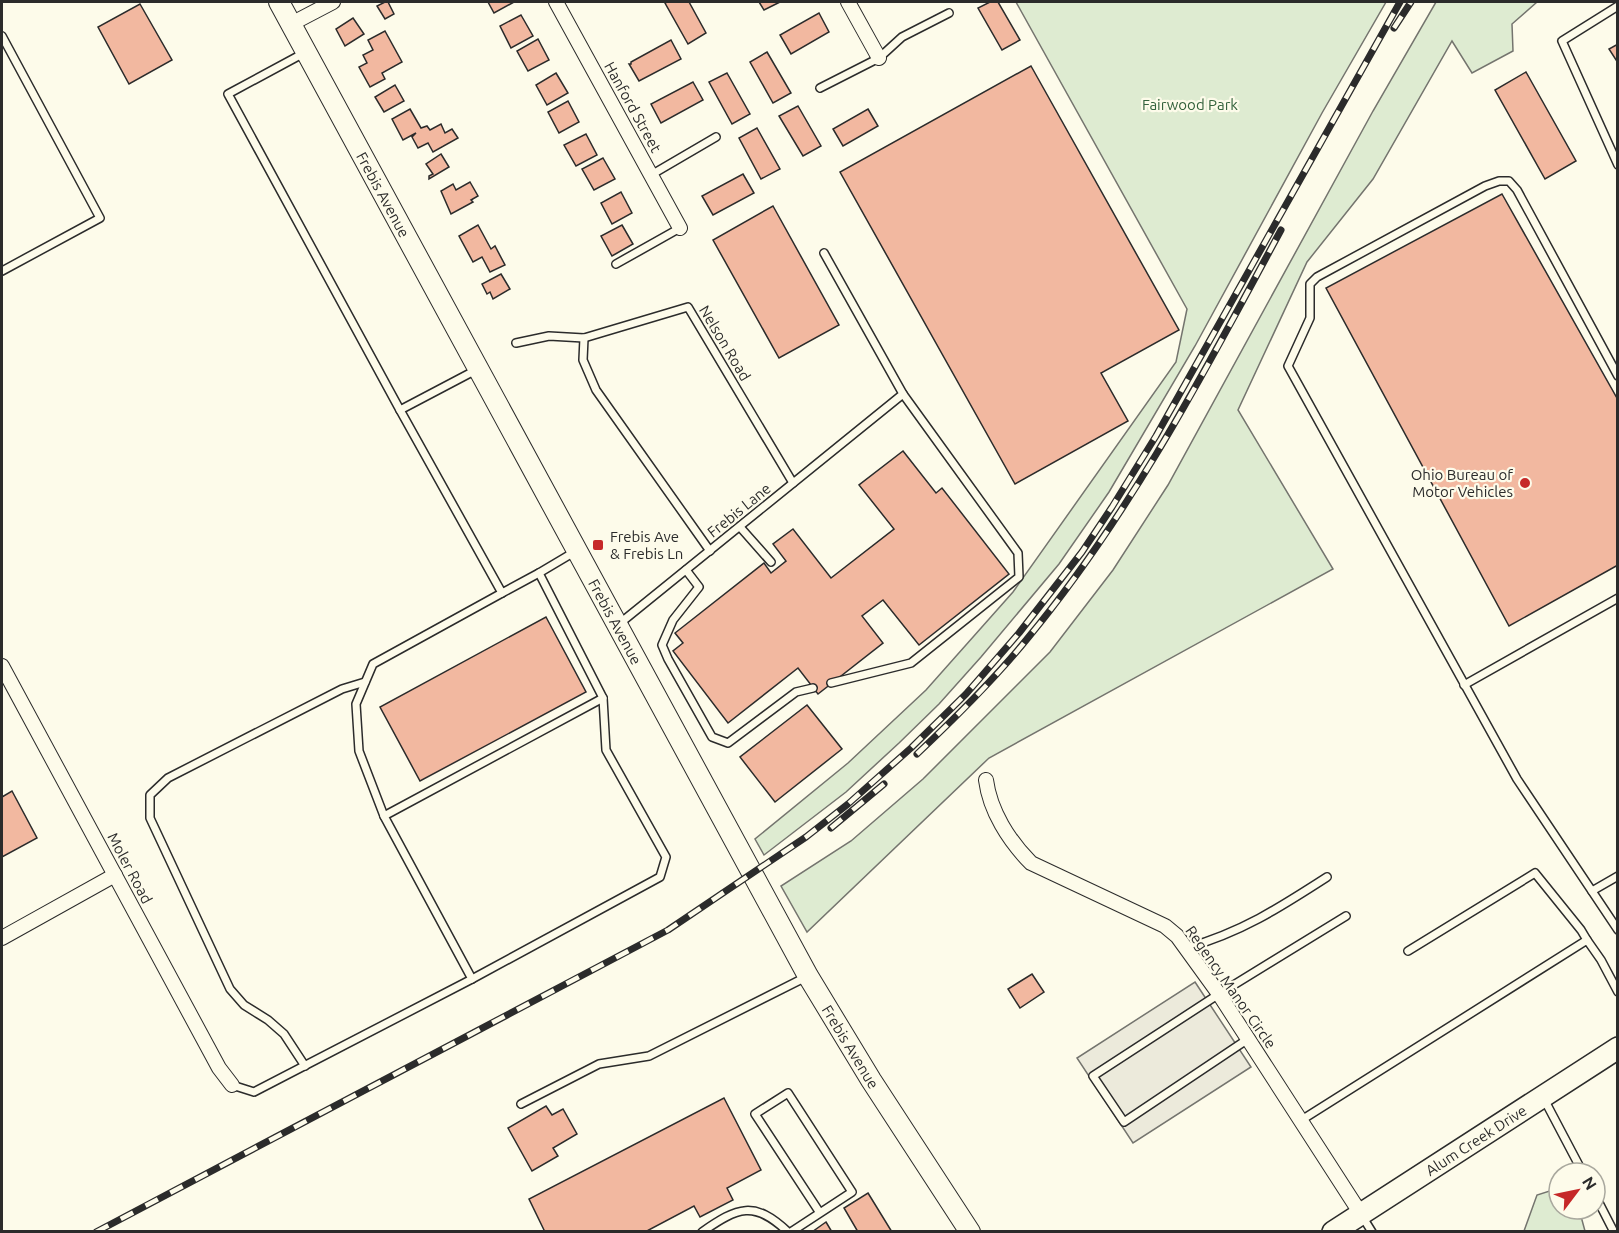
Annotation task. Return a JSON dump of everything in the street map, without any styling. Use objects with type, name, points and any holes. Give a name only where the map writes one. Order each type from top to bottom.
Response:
[{"type":"main road","name":"Frebis Avenue","points":[[279,2],[808,976],[871,1080],[969,1231]]},
{"type":"main road","name":"Alum Creek Drive","points":[[1333,1232],[1367,1223],[1543,1097],[1617,1048]]},
{"type":"street","points":[[291,24],[333,2]]},
{"type":"street","name":"Hanford Street","points":[[556,2],[680,228]]},
{"type":"street","points":[[848,2],[879,58]]},
{"type":"street","name":"Moler Road","points":[[2,666],[219,1068],[232,1085]]},
{"type":"street","name":"Regency Manor Circle","points":[[986,780],[987,791],[1005,830],[1016,848],[1031,863],[1164,926],[1177,936],[1219,994],[1367,1223]]},
{"type":"street","points":[[2,938],[115,875]]},
{"type":"lane","points":[[1617,6],[1562,41],[1617,165]]},
{"type":"lane","points":[[820,88],[879,58],[902,37],[949,13]]},
{"type":"lane","points":[[2,36],[100,218],[2,271]]},
{"type":"lane","points":[[306,52],[228,94],[501,593]]},
{"type":"lane","points":[[651,175],[716,137]]},
{"type":"lane","points":[[1617,376],[1517,190],[1509,181],[1500,181],[1485,186],[1317,277],[1310,284],[1310,318],[1288,366],[1516,779],[1617,930]]},
{"type":"lane","points":[[616,264],[680,228]]},
{"type":"lane","points":[[824,253],[903,394],[1018,553],[1019,577],[910,663],[831,683]]},
{"type":"lane","name":"Nelson Road","points":[[516,343],[549,336],[584,338],[688,307],[793,483]]},
{"type":"lane","points":[[584,338],[583,360],[596,390],[710,551]]},
{"type":"lane","points":[[400,410],[478,369]]},
{"type":"lane","name":"Frebis Lane","points":[[617,626],[903,394]]},
{"type":"lane","points":[[740,526],[771,562]]},
{"type":"lane","points":[[472,979],[384,816],[359,751],[356,704],[373,664],[577,551]]},
{"type":"lane","points":[[686,570],[699,587],[673,620],[662,645],[711,737],[728,743],[796,692],[813,687]]},
{"type":"lane","points":[[232,1085],[254,1092],[472,979],[660,877],[666,857],[606,750],[603,698],[539,573]]},
{"type":"lane","points":[[1464,684],[1617,598]]},
{"type":"lane","points":[[305,1066],[284,1034],[268,1020],[244,1005],[230,989],[150,818],[150,795],[168,778],[342,689],[365,682]]},
{"type":"lane","points":[[384,816],[603,698]]},
{"type":"lane","points":[[1408,951],[1534,873],[1581,930],[1601,960],[1617,992]]},
{"type":"lane","points":[[1592,891],[1617,876]]},
{"type":"lane","points":[[1186,948],[1209,941],[1258,920],[1327,877]]},
{"type":"lane","points":[[1248,1039],[1124,1122],[1093,1076],[1219,994],[1346,916]]},
{"type":"lane","points":[[1300,1121],[1587,940]]},
{"type":"lane","points":[[521,1104],[598,1064],[649,1056],[808,976]]},
{"type":"lane","points":[[702,1232],[742,1210],[758,1210],[772,1217],[790,1232],[820,1213],[852,1192],[788,1093],[755,1114],[820,1213]]},
{"type":"lane","points":[[1543,1097],[1577,1161]]},
{"type":"green space","name":"Fairwood Park","points":[[1016,2],[1386,2],[1322,113],[1195,346],[1109,492],[1059,564],[939,704],[846,792],[764,855],[755,839],[848,763],[926,690],[1013,592],[1176,362],[1187,309]]},
{"type":"green space","points":[[1436,2],[1537,2],[1512,24],[1513,51],[1472,73],[1452,41],[1373,179],[1307,262],[1238,410],[1333,569],[989,758],[807,932],[781,886],[851,841],[923,779],[1050,652],[1113,570],[1168,485],[1373,111]]},
{"type":"green space","points":[[1547,1192],[1547,1221],[1582,1221],[1585,1231],[1524,1231],[1537,1195]]},
{"type":"shaded area","points":[[1195,982],[1251,1067],[1133,1143],[1077,1058]]},
{"type":"building","points":[[388,2],[394,14],[385,19],[377,6]]},
{"type":"building","points":[[488,2],[514,2],[494,13]]},
{"type":"building","points":[[689,2],[706,33],[688,44],[665,3]]},
{"type":"building","points":[[759,2],[780,2],[764,10]]},
{"type":"building","points":[[990,2],[998,2],[1020,40],[1002,50],[978,8]]},
{"type":"building","points":[[140,4],[172,60],[129,84],[98,27]]},
{"type":"building","points":[[819,13],[829,32],[791,54],[780,35]]},
{"type":"building","points":[[521,15],[533,36],[511,48],[500,26]]},
{"type":"building","points":[[353,18],[364,34],[345,46],[336,29]]},
{"type":"building","points":[[385,31],[402,62],[382,73],[385,79],[370,87],[359,67],[367,63],[363,55],[373,50],[368,40]]},
{"type":"building","points":[[538,39],[549,60],[528,71],[517,51]]},
{"type":"building","points":[[671,40],[681,59],[639,81],[629,64]]},
{"type":"building","points":[[1618,44],[1618,63],[1609,49]]},
{"type":"building","points":[[767,52],[791,93],[773,103],[750,62]]},
{"type":"building","points":[[1031,66],[1179,330],[1101,373],[1128,421],[1015,484],[840,172]]},
{"type":"building","points":[[1526,72],[1576,161],[1545,179],[1495,90]]},
{"type":"building","points":[[556,73],[568,93],[547,105],[536,85]]},
{"type":"building","points":[[727,73],[750,114],[732,124],[709,82]]},
{"type":"building","points":[[693,82],[703,100],[661,123],[651,104]]},
{"type":"building","points":[[395,85],[404,101],[384,112],[375,97]]},
{"type":"building","points":[[568,101],[579,122],[559,133],[548,112]]},
{"type":"building","points":[[798,106],[821,146],[803,156],[779,116]]},
{"type":"building","points":[[410,109],[421,128],[427,126],[430,130],[441,124],[445,133],[452,129],[458,138],[433,152],[428,143],[418,148],[412,137],[416,133],[403,140],[392,119]]},
{"type":"building","points":[[868,109],[878,126],[843,146],[833,129]]},
{"type":"building","points":[[757,128],[780,169],[761,179],[739,138]]},
{"type":"building","points":[[586,134],[597,155],[576,166],[564,145]]},
{"type":"building","points":[[441,154],[449,167],[429,179],[429,176],[433,174],[426,164]]},
{"type":"building","points":[[603,158],[615,179],[594,190],[582,169]]},
{"type":"building","points":[[743,174],[754,193],[713,215],[702,196]]},
{"type":"building","points":[[470,182],[478,196],[471,200],[473,202],[451,214],[441,191],[453,184],[456,190]]},
{"type":"building","points":[[621,192],[632,213],[612,224],[601,203]]},
{"type":"building","name":"Ohio Bureau of Motor Vehicles","points":[[1502,194],[1618,400],[1618,565],[1509,626],[1326,288]]},
{"type":"building","points":[[773,206],[839,325],[779,358],[713,240]]},
{"type":"building","points":[[478,225],[491,249],[495,246],[505,265],[490,272],[482,257],[473,262],[459,236]]},
{"type":"building","points":[[622,225],[633,244],[612,256],[601,236]]},
{"type":"building","points":[[501,274],[510,289],[493,299],[490,292],[487,294],[482,284]]},
{"type":"building","points":[[903,451],[936,493],[942,488],[1009,574],[919,645],[883,600],[862,616],[883,643],[818,694],[798,668],[728,723],[673,651],[683,643],[675,633],[764,563],[771,573],[786,561],[773,544],[793,529],[831,578],[894,529],[859,485]]},
{"type":"building","points":[[546,617],[586,692],[420,781],[380,707]]},
{"type":"building","points":[[807,705],[842,749],[775,802],[740,757]]},
{"type":"building","points":[[12,791],[37,838],[2,857],[2,797]]},
{"type":"building","points":[[1032,974],[1044,992],[1020,1008],[1008,989]]},
{"type":"building","points":[[724,1098],[761,1170],[727,1188],[733,1200],[700,1217],[694,1206],[645,1232],[545,1232],[529,1199]]},
{"type":"building","points":[[546,1106],[552,1115],[563,1109],[577,1134],[553,1148],[558,1156],[532,1171],[508,1128]]},
{"type":"building","points":[[868,1193],[892,1232],[858,1232],[844,1208]]},
{"type":"building","points":[[826,1222],[832,1232],[812,1232]]},
{"type":"railway","points":[[96,1232],[668,930],[806,837],[848,804],[911,748],[966,694],[1019,633],[1082,552],[1112,507],[1156,436],[1400,2]]},
{"type":"railway","points":[[1394,28],[1411,2]]},
{"type":"railway","points":[[917,754],[974,698],[1014,654],[1064,592],[1099,543],[1164,441],[1281,230]]},
{"type":"railway","points":[[831,828],[884,784]]},
{"type":"place","name":"Ohio Bureau of Motor Vehicles","points":[[1525,483]]},
{"type":"place","name":"Frebis Ave & Frebis Ln","points":[[598,545]]}]
